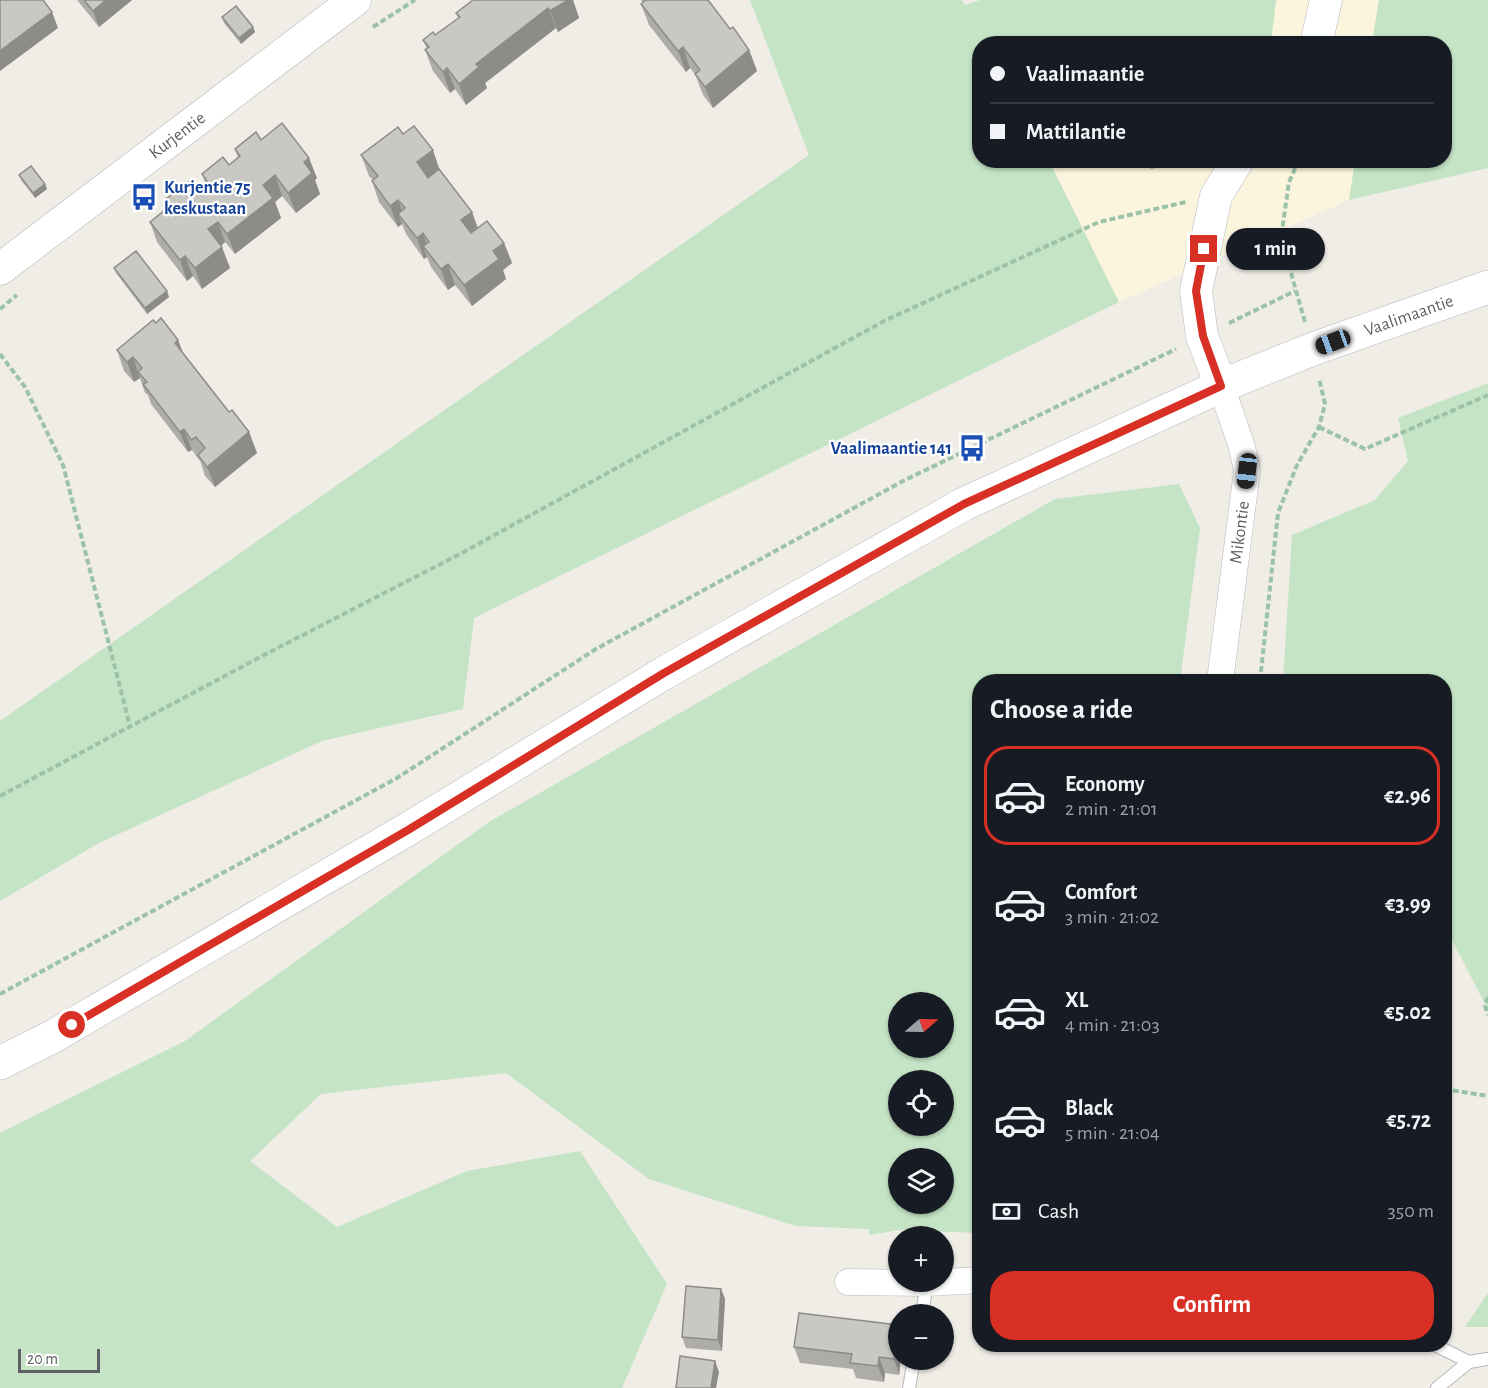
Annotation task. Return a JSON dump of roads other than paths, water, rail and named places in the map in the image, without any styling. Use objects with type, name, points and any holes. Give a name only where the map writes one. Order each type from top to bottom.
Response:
[{"type":"main road","name":"Vaalimaantie","points":[[0,1063],[52,1037],[408,830],[664,673],[964,504],[1221,386],[1488,287]]},
{"type":"street","name":"Kurjentie","points":[[0,269],[355,0]]},
{"type":"street","points":[[1318,36],[1326,0]]},
{"type":"street","points":[[1221,386],[1203,336],[1196,291],[1216,196],[1233,168]]},
{"type":"street","name":"Mikontie","points":[[1221,386],[1242,447],[1247,471],[1221,674]]},
{"type":"street","points":[[954,1281],[972,1280]]},
{"type":"street","points":[[848,1282],[888,1283]]},
{"type":"lane","points":[[1449,1352],[1469,1362]]},
{"type":"lane","points":[[1437,1388],[1469,1362],[1488,1359]]},
{"type":"lane","points":[[909,1388],[912,1370]]},
{"type":"place","name":"Kurjentie 75 keskustaan","points":[[144,197]]},
{"type":"place","name":"Vaalimaantie 141","points":[[972,448]]}]
